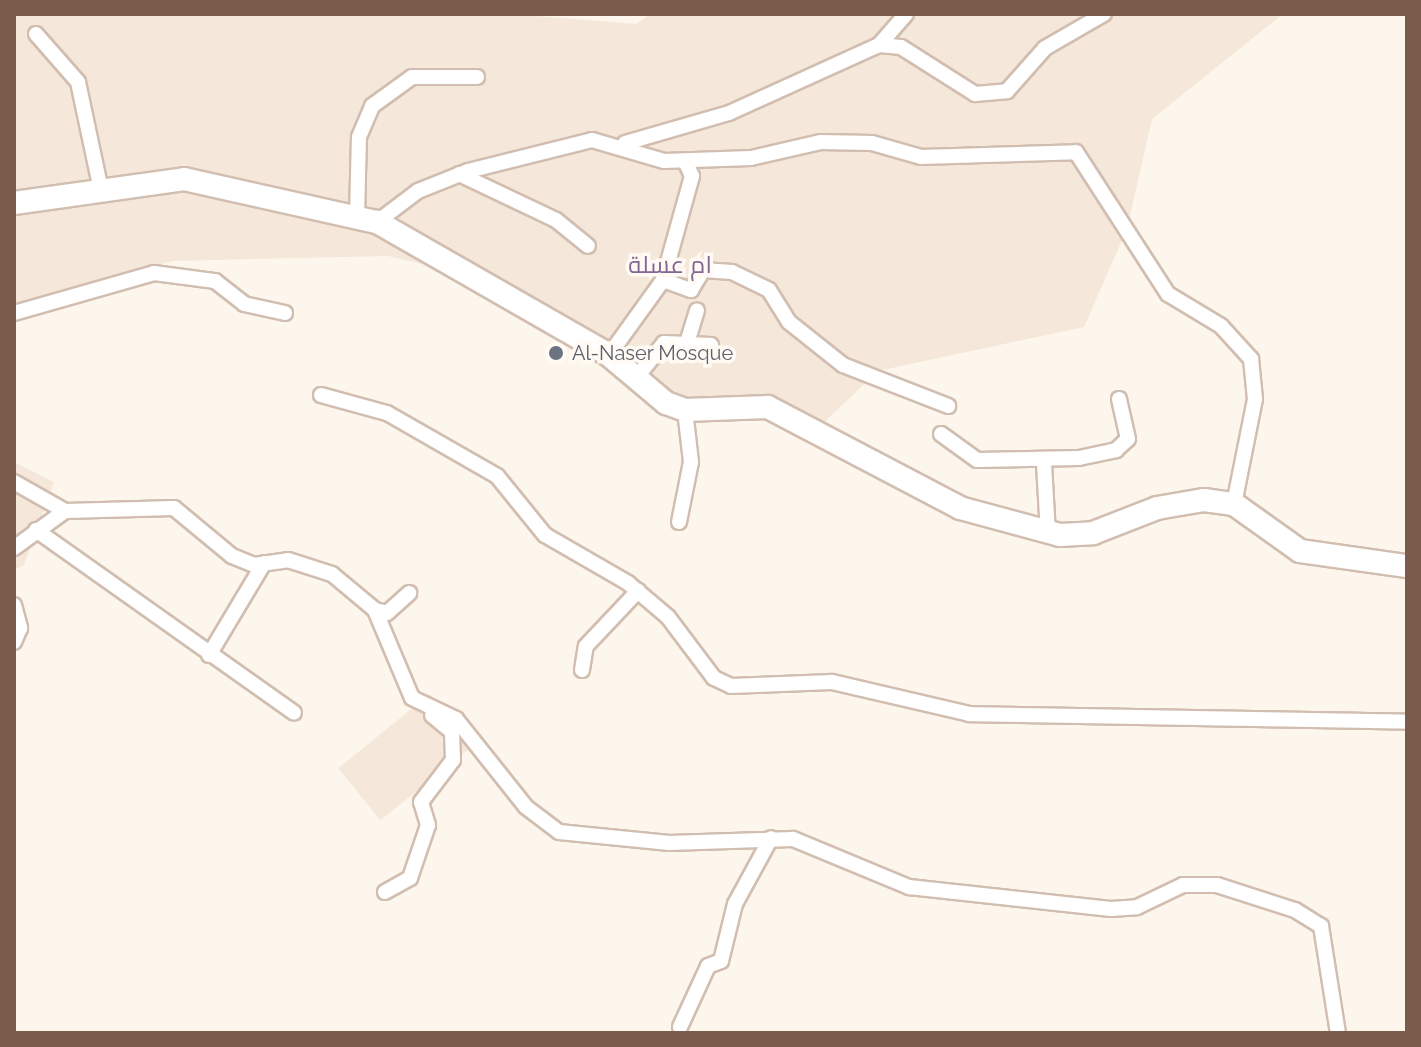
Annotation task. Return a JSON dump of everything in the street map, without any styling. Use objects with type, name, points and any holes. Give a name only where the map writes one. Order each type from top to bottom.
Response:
[{"type":"street","points":[[367,219],[418,191],[459,174],[592,140],[620,143],[659,139],[729,113],[879,45],[906,14]]},
{"type":"street","points":[[879,45],[901,47],[975,94],[1007,91],[1045,48],[1104,14]]},
{"type":"street","points":[[36,34],[78,82],[101,190]]},
{"type":"street","points":[[367,219],[359,137],[372,106],[412,77],[477,77]]},
{"type":"street","points":[[620,143],[664,161],[751,158],[821,142],[872,143],[921,157],[1076,152],[1168,294],[1221,326],[1251,359],[1255,399],[1234,504]]},
{"type":"street","points":[[609,355],[663,280],[692,176],[685,161]]},
{"type":"street","points":[[459,174],[556,220],[588,246]]},
{"type":"street","points":[[14,203],[184,179],[367,219],[609,355],[636,378],[685,410],[768,407],[960,508],[1048,533],[1093,533],[1204,500],[1234,504],[1300,551],[1407,566]]},
{"type":"street","points":[[663,280],[691,290],[703,270],[732,272],[769,290],[789,322],[843,365],[948,406]]},
{"type":"street","points":[[14,313],[154,273],[215,281],[244,304],[285,313]]},
{"type":"street","points":[[687,343],[697,310]]},
{"type":"street","points":[[636,378],[664,343],[711,345]]},
{"type":"street","points":[[321,395],[387,413],[497,476],[545,535],[638,591],[714,678],[731,686],[832,682],[969,714],[1407,722]]},
{"type":"street","points":[[941,434],[977,460],[1044,464],[1116,450],[1128,439],[1119,399]]},
{"type":"street","points":[[679,522],[691,462],[685,410]]},
{"type":"street","points":[[1044,464],[1048,533]]},
{"type":"street","points":[[14,482],[65,511],[174,508],[232,556],[264,563],[288,560],[332,574],[375,610],[387,613],[409,593]]},
{"type":"street","points":[[14,548],[65,511]]},
{"type":"street","points":[[36,530],[294,713]]},
{"type":"street","points":[[209,655],[264,563]]},
{"type":"street","points":[[582,670],[586,646],[638,591]]},
{"type":"street","points":[[14,605],[20,628],[14,642]]},
{"type":"street","points":[[375,610],[403,685],[452,732],[453,760],[421,802],[428,825],[410,878],[385,892]]},
{"type":"street","points":[[426,710],[456,719],[526,807],[559,832],[669,843],[793,839],[909,887],[1111,909],[1137,907],[1183,885],[1217,885],[1295,910],[1321,926],[1338,1033]]},
{"type":"street","points":[[680,1027],[708,966],[721,961],[735,904],[771,838]]},
{"type":"shaded area","points":[[14,14],[511,14],[636,24],[650,14],[1283,14],[1152,119],[1127,229],[1084,327],[878,371],[815,431],[768,407],[667,400],[498,282],[388,256],[173,261],[14,303]]},
{"type":"shaded area","points":[[14,462],[54,482],[24,565],[14,570]]},
{"type":"shaded area","points":[[430,694],[472,746],[380,820],[338,768]]},
{"type":"place","name":"Al-Naser Mosque","points":[[556,353]]},
{"type":"district","name":"ام عسلة","points":[[670,265]]}]
